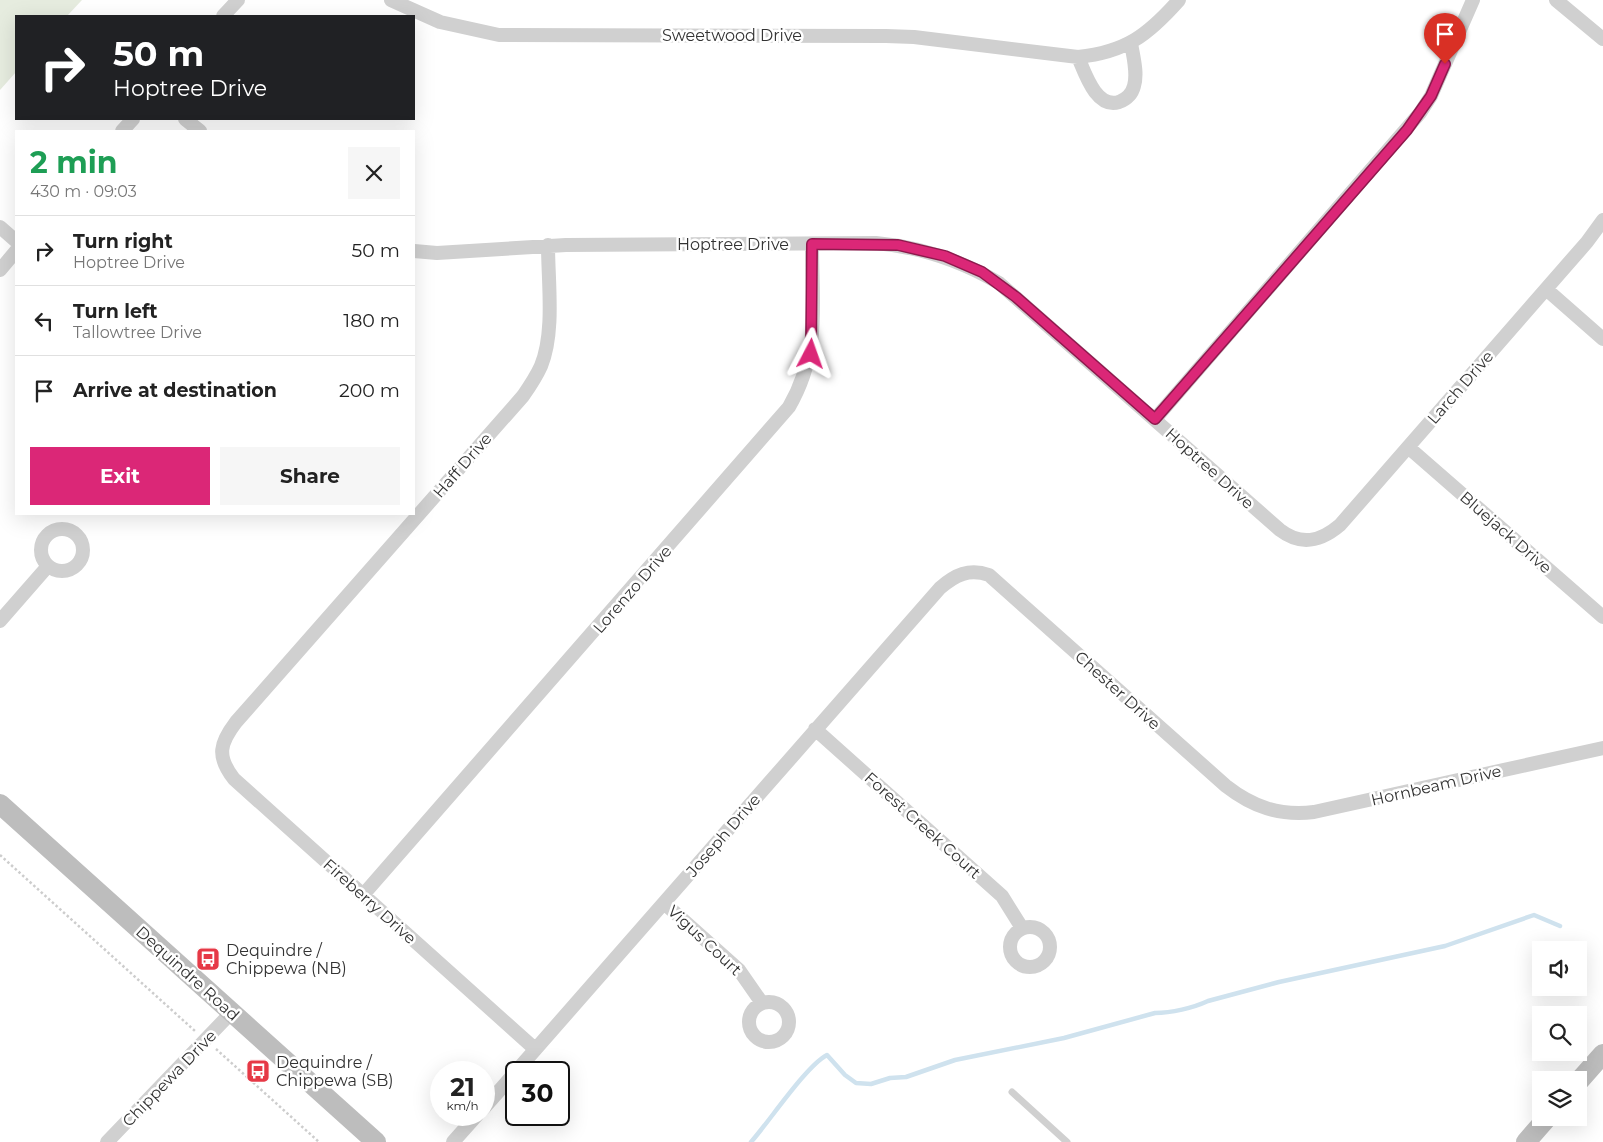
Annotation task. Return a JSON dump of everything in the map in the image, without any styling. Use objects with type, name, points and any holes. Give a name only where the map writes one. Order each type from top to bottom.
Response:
[{"type":"main road","name":"Dequindre Road","points":[[0,804],[376,1142]]},
{"type":"main road","points":[[1587,1072],[1603,1054]]},
{"type":"main road","points":[[1526,1142],[1540,1126]]},
{"type":"street","points":[[224,15],[238,0]]},
{"type":"street","name":"Sweetwood Drive","points":[[391,0],[420,15],[449,25],[500,35],[914,37],[1078,57],[1097,55],[1131,43],[1157,24],[1179,0]]},
{"type":"street","points":[[1155,419],[1420,113],[1431,96],[1473,0]]},
{"type":"street","points":[[1556,0],[1603,39]]},
{"type":"street","points":[[1078,57],[1098,96],[1105,101],[1116,103],[1132,94],[1135,84],[1131,43]]},
{"type":"street","points":[[123,130],[132,120]]},
{"type":"street","points":[[187,120],[199,130]]},
{"type":"street","name":"Larch Drive","points":[[1308,542],[1321,539],[1340,525],[1546,289],[1603,220]]},
{"type":"street","points":[[0,227],[15,240]]},
{"type":"street","name":"Hoptree Drive","points":[[415,251],[437,253],[548,245],[812,244],[898,245],[945,256],[982,272],[1016,297],[1288,537],[1308,542]]},
{"type":"street","name":"Lorenzo Drive","points":[[363,896],[789,407],[806,374],[811,354],[812,244]]},
{"type":"street","name":"Haff Drive","points":[[222,744],[236,722],[523,396],[534,380],[541,365],[548,330],[548,245]]},
{"type":"street","points":[[0,270],[15,252]]},
{"type":"street","points":[[1546,289],[1603,339]]},
{"type":"street","name":"Bluejack Drive","points":[[1408,447],[1603,617]]},
{"type":"street","points":[[0,621],[48,566]]},
{"type":"street","name":"Joseph Drive","points":[[495,1095],[940,588],[959,574],[969,571]]},
{"type":"street","name":"Chester Drive","points":[[969,571],[979,571],[996,581],[1226,786],[1239,796],[1268,810]]},
{"type":"street","name":"Forest Creek Court","points":[[815,729],[1002,896],[1022,928]]},
{"type":"street","name":"Fireberry Drive","points":[[222,744],[222,758],[225,768],[234,779],[535,1049]]},
{"type":"street","name":"Hornbeam Drive","points":[[1268,810],[1297,814],[1314,812],[1603,748]]},
{"type":"street","name":"Vigus Court","points":[[664,903],[739,970],[762,1003]]},
{"type":"street","name":"Chippewa Drive","points":[[106,1142],[231,1013]]},
{"type":"street","points":[[453,1142],[467,1126]]},
{"type":"lane","points":[[1012,1092],[1067,1142]]},
{"type":"path","points":[[0,855],[197,1033]]},
{"type":"path","points":[[214,1048],[318,1142]]},
{"type":"shaded area","points":[[0,0],[82,0],[68,15],[15,15],[15,73],[0,90]]},
{"type":"waterway","points":[[751,1142],[798,1082],[818,1061],[827,1055],[845,1075],[856,1083],[871,1084],[890,1078],[906,1077],[955,1060],[1064,1038],[1155,1013],[1182,1010],[1279,982],[1445,946],[1534,915],[1560,926]]},
{"type":"place","name":"Dequindre / Chippewa (NB)","points":[[208,959]]},
{"type":"place","name":"Dequindre / Chippewa (SB)","points":[[258,1071]]},
{"type":"route","points":[[811,354],[812,244],[876,243],[922,249],[962,263],[982,272],[999,283],[1155,419],[1407,130],[1431,96],[1445,64]]}]
